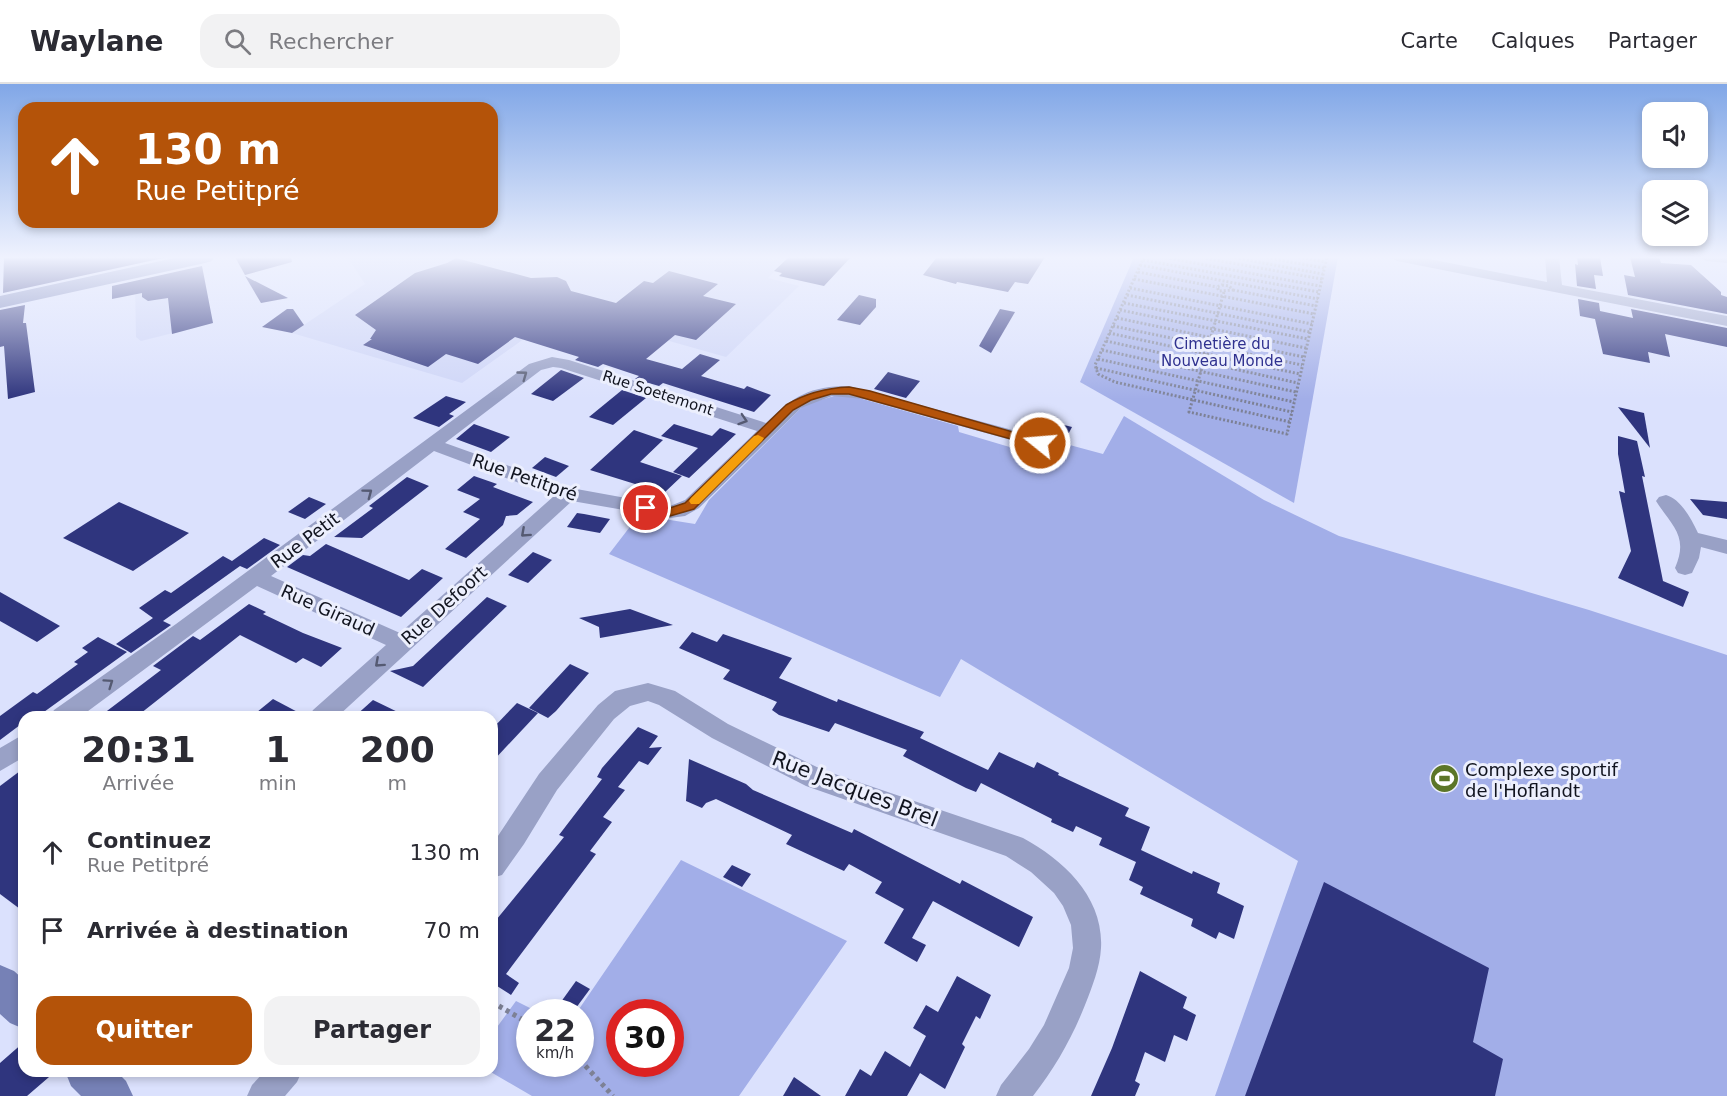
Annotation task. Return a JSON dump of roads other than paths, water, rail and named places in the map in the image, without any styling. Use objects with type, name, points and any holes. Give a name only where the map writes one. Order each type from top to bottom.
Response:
[{"type":"main road","points":[[92,1077],[111,1096]]},
{"type":"street","points":[[1640,304],[1727,321]]},
{"type":"street","name":"Rue Soetemont","points":[[546,363],[568,364],[768,429]]},
{"type":"street","name":"Rue Petit","points":[[70,711],[255,577],[530,369],[546,363]]},
{"type":"street","points":[[768,429],[801,400],[820,393],[849,391],[1040,443]]},
{"type":"street","name":"Rue Petitpré","points":[[431,444],[568,494],[666,512],[678,511],[692,504],[768,429]]},
{"type":"street","name":"Rue Defoort","points":[[327,711],[568,494]]},
{"type":"street","points":[[1666,501],[1684,524],[1690,538],[1691,556],[1685,568]]},
{"type":"street","points":[[1690,538],[1727,547]]},
{"type":"street","name":"Rue Giraud","points":[[255,577],[401,643]]},
{"type":"street","name":"Rue Jacques Brel","points":[[498,858],[515,836],[554,774],[606,712],[623,698],[648,692],[668,698],[720,731],[815,778],[1014,847],[1040,862],[1063,882],[1080,911],[1087,939],[1084,967],[1060,1030],[1035,1070],[1012,1096]]},
{"type":"street","points":[[0,761],[18,748]]},
{"type":"street","points":[[263,1096],[280,1077]]},
{"type":"place","name":"Complexe sportif de l'Hoflandt","points":[[1444,779]]},
{"type":"park label","name":"Cimetière du Nouveau Monde","points":[[1222,352]]}]
